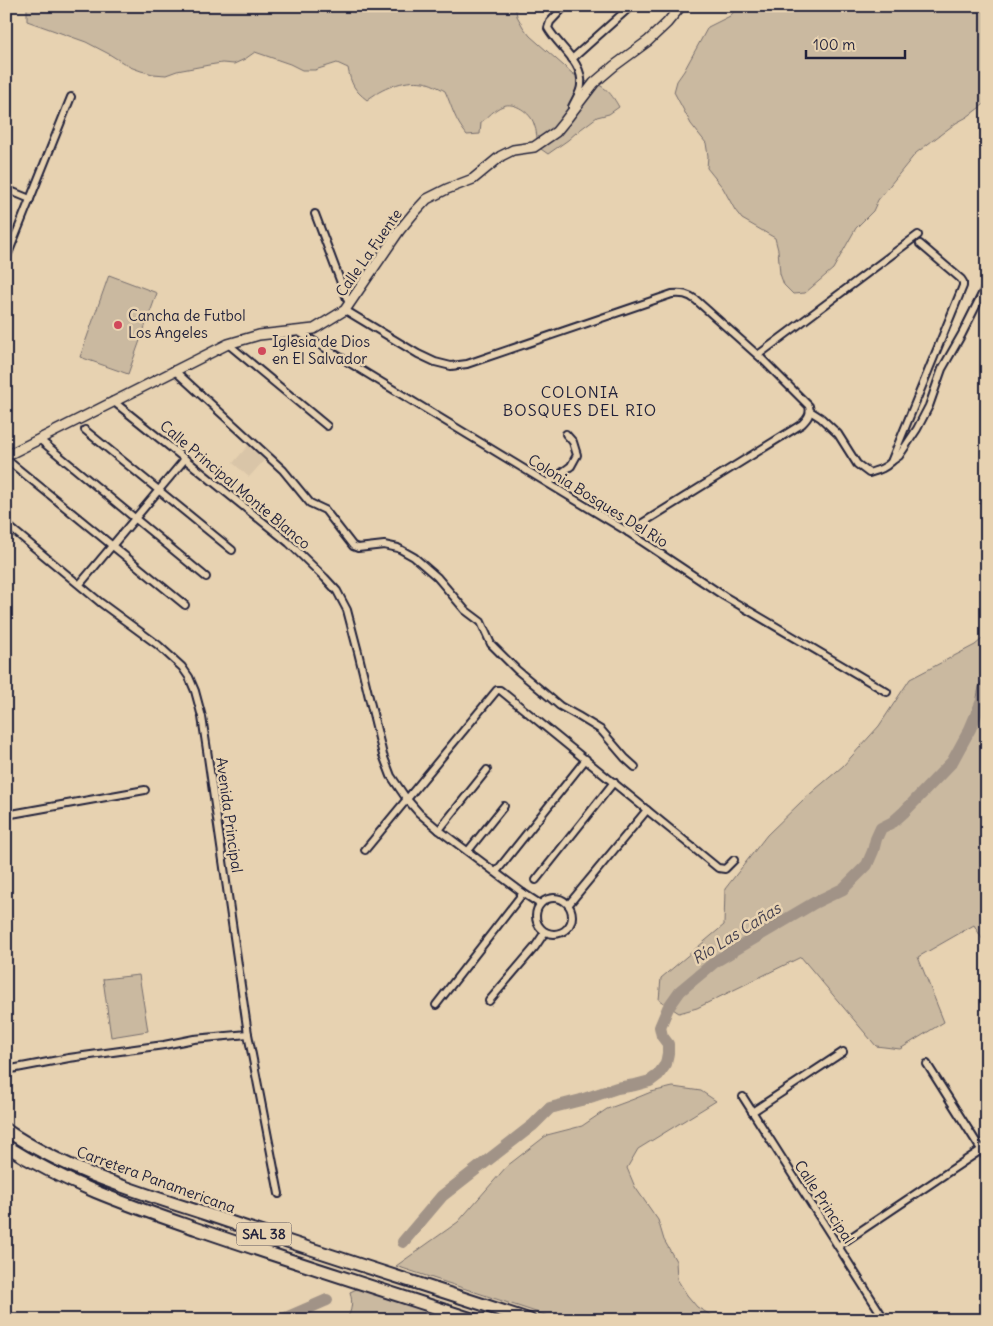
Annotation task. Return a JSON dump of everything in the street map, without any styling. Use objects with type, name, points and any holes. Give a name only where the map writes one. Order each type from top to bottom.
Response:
[{"type":"highway","name":"Carretera Panamericana","points":[[6,1130],[70,1165],[121,1186],[530,1320]]},
{"type":"highway","name":"Carretera Panamericana","points":[[6,1146],[62,1178],[97,1193],[264,1252],[475,1320]]},
{"type":"highway","points":[[264,1252],[270,1248],[272,1240],[270,1236]]},
{"type":"highway","points":[[303,1265],[301,1256],[307,1248]]},
{"type":"street","points":[[565,6],[550,22],[548,28],[553,37],[578,66],[581,78],[582,86],[565,121]]},
{"type":"street","points":[[572,59],[631,6]]},
{"type":"street","name":"Calle La Fuente","points":[[6,457],[228,344],[259,335],[314,329],[347,307],[399,231],[427,199],[473,179],[501,156],[513,150],[534,147],[556,132],[594,84],[614,66],[648,41],[681,6]]},
{"type":"street","points":[[6,259],[71,97]]},
{"type":"street","points":[[6,189],[30,199]]},
{"type":"street","points":[[315,214],[347,307],[418,354],[435,362],[451,366],[467,364],[672,294],[681,293],[689,295],[696,300],[758,355],[809,406],[808,419],[802,424],[628,532]]},
{"type":"street","points":[[758,355],[918,235]]},
{"type":"street","points":[[891,462],[963,286],[961,279],[920,244]]},
{"type":"street","points":[[810,411],[821,418],[838,434],[857,464],[869,473],[881,470],[899,456],[917,429],[929,406],[942,369],[987,284]]},
{"type":"street","name":"Colonia Bosques Del Rio","points":[[296,331],[628,532],[724,596],[886,692]]},
{"type":"street","points":[[228,344],[327,426]]},
{"type":"street","points":[[174,370],[283,470],[310,503],[325,510],[353,546],[358,548],[384,545],[398,548],[414,557],[437,577],[466,610],[481,622],[491,644],[517,670],[560,706],[601,730],[625,758],[636,767]]},
{"type":"street","name":"Calle Principal Monte Blanco","points":[[113,401],[289,543],[337,591],[347,610],[383,755],[392,776],[406,798],[419,813],[439,830],[540,904]]},
{"type":"street","points":[[85,430],[232,550]]},
{"type":"street","points":[[548,483],[571,466],[577,455],[573,442],[566,434]]},
{"type":"street","points":[[39,439],[206,577]]},
{"type":"street","points":[[6,457],[185,605]]},
{"type":"street","points":[[80,584],[185,459]]},
{"type":"street","name":"Avenida Principal","points":[[6,524],[101,603],[158,645],[182,667],[194,690],[202,717],[248,1034],[279,1194]]},
{"type":"street","points":[[365,850],[497,690],[500,690],[718,868],[725,869],[734,860]]},
{"type":"street","points":[[496,872],[586,759]]},
{"type":"street","points":[[439,830],[487,770]]},
{"type":"street","points":[[536,880],[614,782]]},
{"type":"street","points":[[6,815],[145,790]]},
{"type":"street","points":[[468,851],[504,806]]},
{"type":"street","points":[[569,904],[647,810]]},
{"type":"street","points":[[436,1005],[523,893]]},
{"type":"street","points":[[554,898],[560,898],[569,904],[573,916],[572,923],[564,932],[551,934],[540,928],[536,916],[540,904],[554,898]]},
{"type":"street","points":[[489,1001],[535,947],[545,932]]},
{"type":"street","points":[[6,1070],[69,1058],[194,1039],[248,1034]]},
{"type":"street","points":[[752,1112],[843,1052]]},
{"type":"street","points":[[927,1064],[984,1147],[987,1159]]},
{"type":"street","name":"Calle Principal","points":[[742,1097],[885,1320]]},
{"type":"street","points":[[838,1246],[984,1147]]},
{"type":"shaded area","points":[[27,6],[515,6],[517,16],[530,36],[573,74],[591,84],[604,88],[619,107],[609,114],[597,117],[548,154],[538,147],[532,120],[522,109],[512,105],[500,107],[481,122],[480,134],[467,135],[456,119],[445,91],[434,85],[415,81],[400,83],[379,92],[367,100],[354,86],[348,68],[337,63],[315,70],[302,70],[255,52],[234,64],[209,65],[166,75],[153,74],[130,67],[86,42],[27,21]]},
{"type":"shaded area","points":[[739,6],[987,6],[987,102],[916,153],[878,200],[873,211],[856,228],[833,269],[805,293],[793,294],[784,285],[780,274],[775,238],[742,219],[723,188],[707,168],[706,143],[691,124],[674,92],[677,81],[708,27],[730,16]]},
{"type":"shaded area","name":"Cancha de Futbol Los Angeles","points":[[109,275],[157,293],[128,374],[80,357]]},
{"type":"shaded area","points":[[252,441],[268,456],[249,477],[233,463]]},
{"type":"shaded area","points":[[987,635],[987,947],[974,925],[918,957],[944,1022],[900,1049],[876,1046],[801,957],[697,1008],[679,1013],[659,1000],[661,978],[724,925],[725,889],[767,835],[803,800],[843,766],[879,726],[910,679],[975,645]]},
{"type":"shaded area","points":[[987,669],[987,704],[985,705],[977,698],[979,687]]},
{"type":"shaded area","points":[[139,975],[148,1031],[111,1037],[103,979]]},
{"type":"shaded area","points":[[673,1087],[701,1091],[716,1101],[638,1149],[627,1168],[635,1187],[658,1220],[664,1240],[676,1261],[677,1279],[687,1295],[697,1307],[714,1317],[725,1320],[560,1320],[396,1266],[458,1222],[507,1166],[547,1135],[582,1126],[607,1109],[651,1092]]},
{"type":"shaded area","points":[[363,1286],[459,1320],[346,1320],[351,1306],[350,1292]]},
{"type":"waterway","name":"Río Las Cañas","points":[[403,1242],[442,1196],[533,1125],[550,1108],[617,1088],[650,1081],[658,1075],[666,1064],[668,1053],[668,1044],[662,1036],[660,1027],[668,1008],[680,991],[716,961],[814,903],[843,889],[867,865],[881,828],[893,822],[904,812],[952,762],[970,729],[987,689]]},
{"type":"waterway","name":"Río Las Cañas","points":[[281,1320],[327,1300]]},
{"type":"place","name":"Cancha de Futbol Los Angeles","points":[[118,325]]},
{"type":"place","name":"Iglesia de Dios en El Salvador","points":[[262,351]]},
{"type":"district","name":"COLONIA BOSQUES DEL RIO","points":[[580,401]]}]
